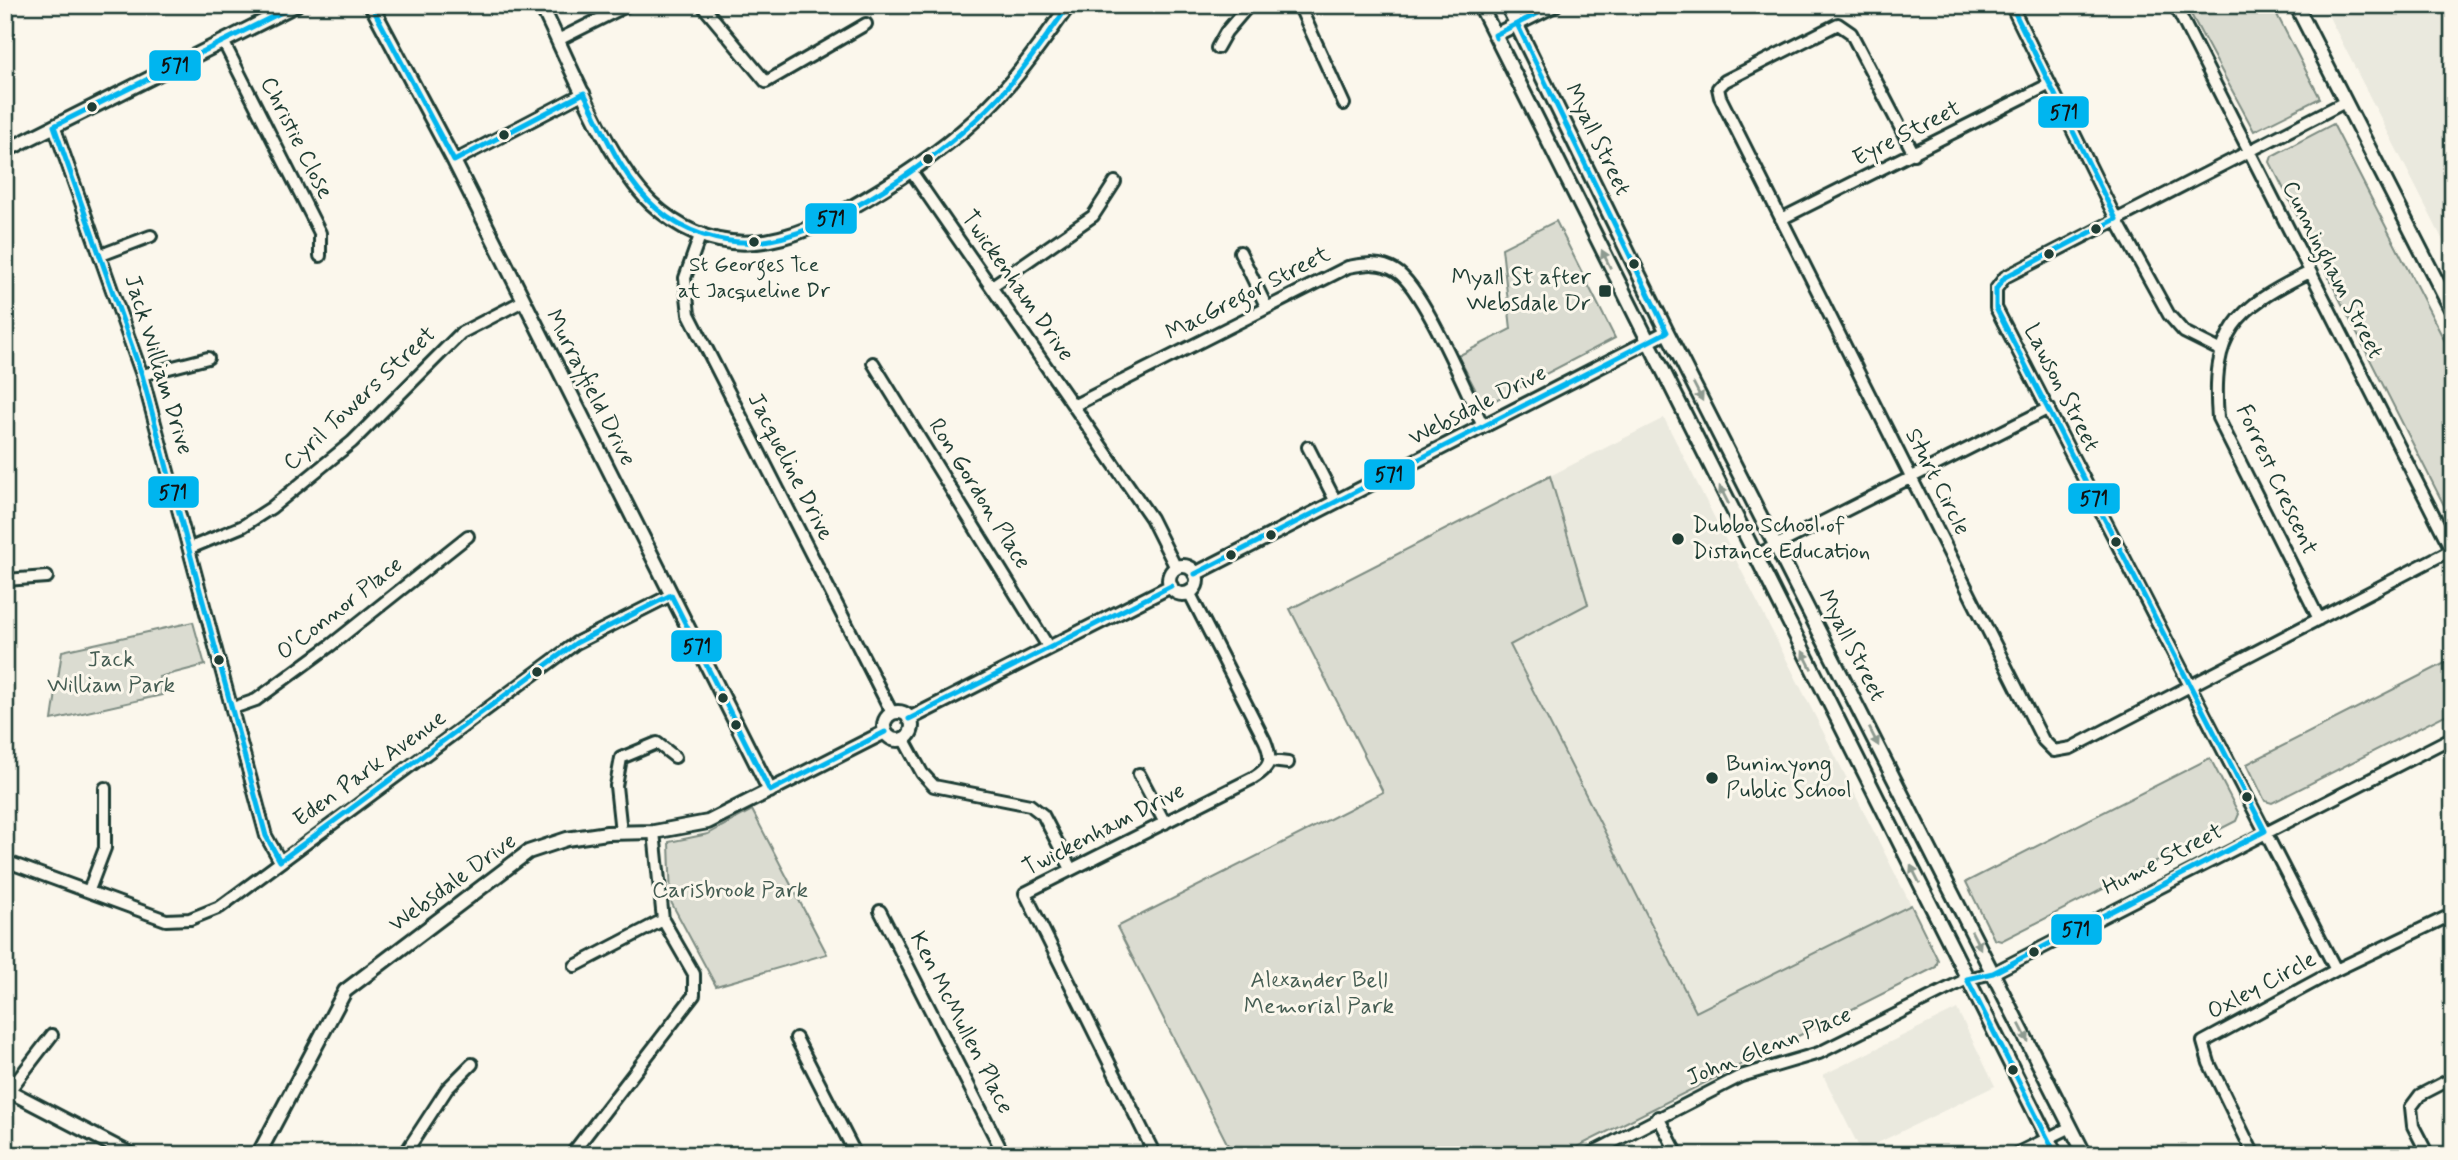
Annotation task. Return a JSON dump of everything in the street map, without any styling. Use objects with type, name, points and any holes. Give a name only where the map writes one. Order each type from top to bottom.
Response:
[{"type":"street","points":[[5,151],[296,5]]},
{"type":"street","name":"Murrayfield Drive","points":[[371,5],[454,161],[769,791]]},
{"type":"street","points":[[541,5],[631,181],[674,222],[727,241],[763,243],[797,235],[831,221],[911,171],[959,135],[998,98],[1069,5]]},
{"type":"street","points":[[558,40],[628,5]]},
{"type":"street","points":[[702,5],[766,82],[866,23]]},
{"type":"street","points":[[1217,48],[1226,32],[1250,5]]},
{"type":"street","points":[[1299,5],[1344,104]]},
{"type":"street","name":"Myall Street","points":[[1480,5],[2056,1155]]},
{"type":"street","name":"Myall Street","points":[[1507,5],[1667,332],[2085,1155]]},
{"type":"street","points":[[1495,35],[1555,5]]},
{"type":"street","points":[[2011,5],[2116,219],[2169,315],[2184,332],[2220,350]]},
{"type":"street","name":"Cunningham Street","points":[[2175,5],[2452,552]]},
{"type":"street","points":[[2295,5],[2453,313]]},
{"type":"street","name":"Sturt Circle","points":[[1914,154],[1852,33],[1838,24],[1725,81],[1718,88],[1720,97],[2043,740],[2054,751],[2071,748],[2452,552]]},
{"type":"street","name":"Christie Close","points":[[223,41],[320,233],[320,256]]},
{"type":"street","name":"Eyre Street","points":[[1782,219],[2050,84]]},
{"type":"street","points":[[454,161],[584,93]]},
{"type":"street","name":"Lawson Street","points":[[2336,970],[1996,308],[1996,289],[2005,277],[2345,102]]},
{"type":"street","name":"Jack William Drive","points":[[54,126],[142,375],[266,836],[280,861]]},
{"type":"street","name":"Twickenham Drive","points":[[911,171],[1151,518],[1176,568]]},
{"type":"street","points":[[992,286],[1093,216],[1115,182]]},
{"type":"street","name":"Jacqueline Drive","points":[[701,233],[685,278],[689,314],[892,713]]},
{"type":"street","points":[[101,255],[151,236]]},
{"type":"street","points":[[1240,252],[1267,308]]},
{"type":"street","name":"MacGregor Street","points":[[1075,405],[1348,267],[1382,265],[1398,272],[1419,298],[1483,426]]},
{"type":"street","name":"Forrest Crescent","points":[[2310,272],[2273,290],[2240,314],[2220,350],[2216,385],[2218,418],[2319,619]]},
{"type":"street","name":"Cyril Towers Street","points":[[190,548],[243,526],[271,508],[352,442],[461,333],[523,301]]},
{"type":"street","name":"Websdale Drive","points":[[1195,573],[1667,332]]},
{"type":"street","points":[[142,375],[208,358]]},
{"type":"street","name":"Ron Gordon Place","points":[[873,363],[1049,648]]},
{"type":"street","points":[[1755,556],[2049,408]]},
{"type":"street","points":[[1308,447],[1336,502]]},
{"type":"street","name":"O'Connor Place","points":[[233,708],[256,700],[331,645],[468,536]]},
{"type":"street","points":[[1185,566],[1195,573],[1196,582],[1189,592],[1178,593],[1171,586],[1170,577],[1176,568],[1185,566]]},
{"type":"street","points":[[5,580],[47,577]]},
{"type":"street","points":[[909,719],[1171,586]]},
{"type":"street","points":[[1189,592],[1265,741],[1271,761],[1287,763]]},
{"type":"street","name":"Eden Park Avenue","points":[[5,861],[166,920],[190,919],[220,907],[576,643],[671,595]]},
{"type":"street","points":[[892,713],[904,713],[909,719],[910,732],[903,738],[891,738],[885,732],[886,719],[892,713]]},
{"type":"street","name":"Websdale Drive","points":[[258,1155],[321,1032],[353,985],[528,852],[567,839],[621,832],[654,832],[708,822],[885,732]]},
{"type":"street","name":"Hume Street","points":[[1968,979],[1993,972],[2453,737]]},
{"type":"street","points":[[903,738],[922,773],[934,786],[1030,805],[1043,815],[1071,869]]},
{"type":"street","points":[[621,832],[616,786],[621,758],[657,743],[675,757]]},
{"type":"street","name":"Twickenham Drive","points":[[1155,1155],[1025,893],[1262,773],[1271,761]]},
{"type":"street","points":[[1139,774],[1165,823]]},
{"type":"street","points":[[89,890],[105,848],[105,788]]},
{"type":"street","points":[[571,1155],[694,995],[694,974],[663,920],[654,832]]},
{"type":"street","name":"Ken McMullen Place","points":[[880,911],[1004,1155]]},
{"type":"street","name":"Oxley Circle","points":[[2254,1155],[2209,1063],[2203,1042],[2336,970],[2453,914]]},
{"type":"street","points":[[575,966],[663,920]]},
{"type":"street","name":"John Glenn Place","points":[[1588,1155],[1741,1076],[1819,1054],[1968,979]]},
{"type":"street","points":[[52,1035],[7,1090],[132,1155]]},
{"type":"street","points":[[796,1038],[856,1155]]},
{"type":"street","points":[[404,1155],[447,1089],[472,1064]]},
{"type":"street","points":[[2428,1155],[2413,1126],[2411,1107],[2420,1095],[2453,1078]]},
{"type":"street","points":[[1658,1117],[1678,1155]]},
{"type":"street","points":[[2014,1155],[2071,1127]]},
{"type":"shaded area","points":[[2323,5],[2453,5],[2453,260]]},
{"type":"shaded area","name":"Buninyong Public School","points":[[1664,418],[1911,905],[1696,1012],[1510,645],[1588,604],[1550,476]]},
{"type":"shaded area","points":[[1957,1009],[1995,1086],[1861,1151],[1823,1075]]},
{"type":"green space","points":[[2186,5],[2272,5],[2320,98],[2254,131]]},
{"type":"green space","points":[[2333,124],[2453,357],[2453,523],[2270,162],[2272,156]]},
{"type":"green space","points":[[1556,221],[1615,338],[1484,406],[1458,356],[1511,329],[1502,248]]},
{"type":"green space","name":"Alexander Bell Memorial Park","points":[[1550,476],[1588,604],[1510,645],[1696,1012],[1911,905],[1938,960],[1936,967],[1561,1155],[1233,1155],[1117,927],[1383,792],[1290,609]]},
{"type":"green space","name":"Jack William Park","points":[[193,622],[205,665],[159,677],[162,695],[52,720],[62,651]]},
{"type":"green space","points":[[2453,659],[2453,711],[2272,803],[2265,801],[2247,764]]},
{"type":"green space","points":[[2210,758],[2239,814],[2236,821],[2001,941],[1994,939],[1966,882]]},
{"type":"green space","name":"Carisbrook Park","points":[[752,810],[827,954],[716,986],[671,902],[669,842],[708,834]]},
{"type":"transit line","name":"571","points":[[54,126],[296,5]]},
{"type":"transit line","name":"571","points":[[371,5],[454,161]]},
{"type":"transit line","name":"571","points":[[584,93],[624,170],[645,197],[667,217],[690,230],[716,239],[755,242],[785,237],[852,208],[919,166],[949,143],[1008,87],[1069,5]]},
{"type":"transit line","name":"571","points":[[1496,38],[1495,35],[1554,5]]},
{"type":"transit line","name":"571","points":[[2011,5],[2116,219]]},
{"type":"transit line","name":"571","points":[[1195,574],[1667,332],[1517,24]]},
{"type":"transit line","name":"571","points":[[454,161],[584,93]]},
{"type":"transit line","name":"571","points":[[54,126],[142,375],[266,836],[280,861]]},
{"type":"transit line","name":"571","points":[[2116,219],[2005,277],[1996,289],[1996,308],[2265,831]]},
{"type":"transit line","name":"571","points":[[909,719],[1171,586]]},
{"type":"transit line","name":"571","points":[[671,595],[770,791]]},
{"type":"transit line","name":"571","points":[[280,861],[576,643],[671,595]]},
{"type":"transit line","name":"571","points":[[770,791],[885,732]]},
{"type":"transit line","name":"571","points":[[2056,1155],[1967,979],[1993,973],[2265,831]]},
{"type":"place","name":"St Georges Tce at Jacqueline Dr","points":[[754,242]]},
{"type":"place","name":"Myall St after Websdale Dr","points":[[1605,291]]},
{"type":"place","name":"Dubbo School of Distance Education","points":[[1678,539]]},
{"type":"place","name":"Buninyong Public School","points":[[1712,778]]}]
